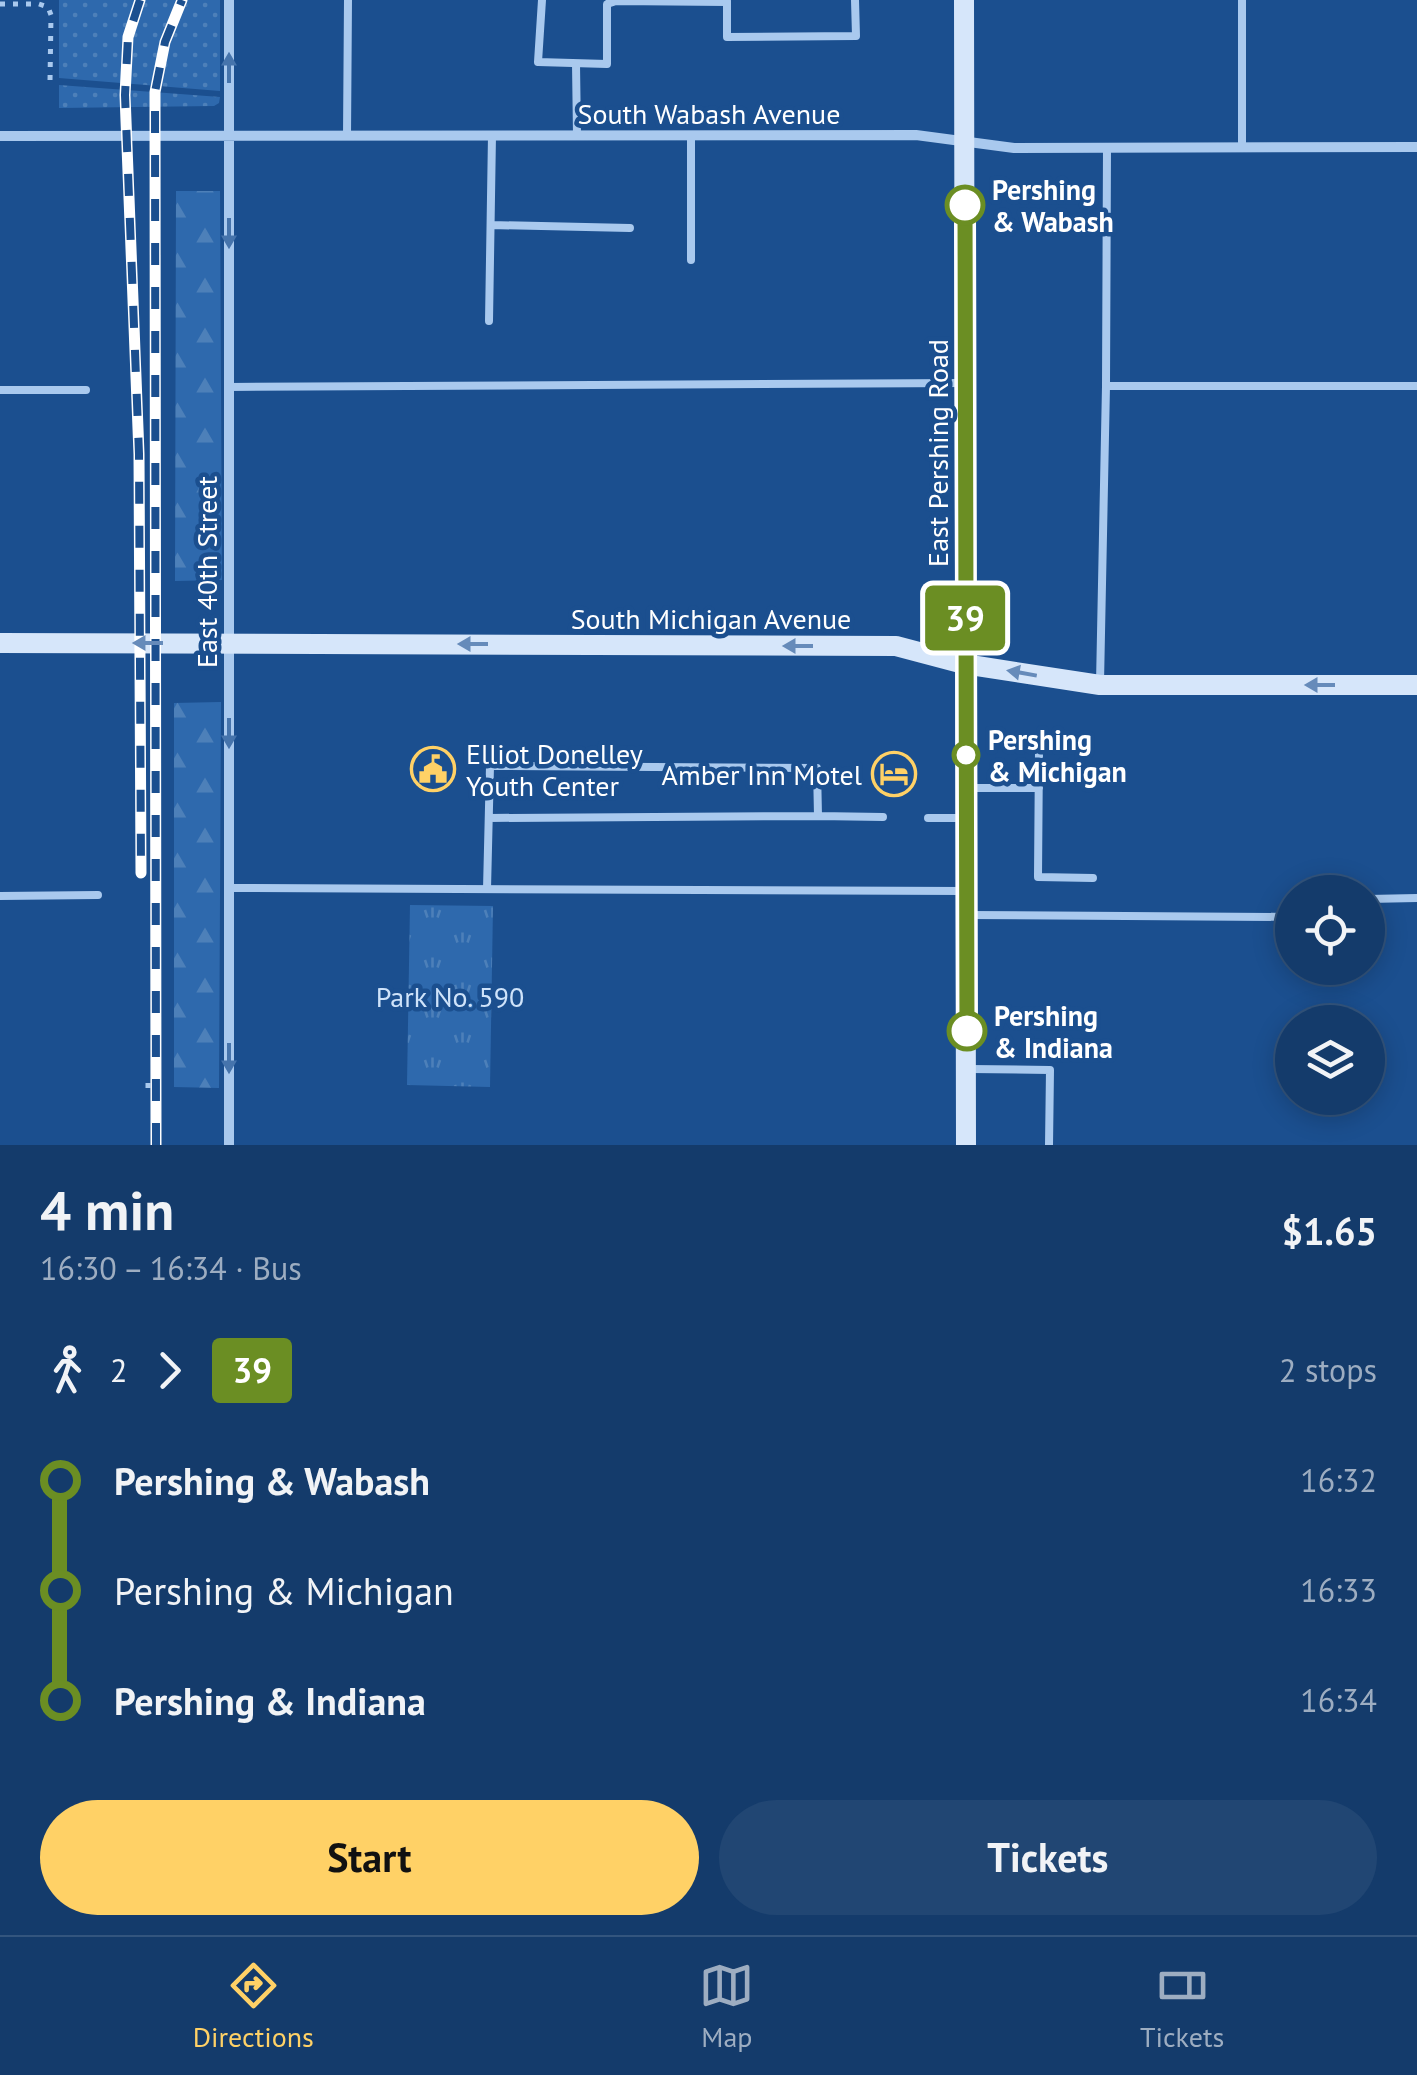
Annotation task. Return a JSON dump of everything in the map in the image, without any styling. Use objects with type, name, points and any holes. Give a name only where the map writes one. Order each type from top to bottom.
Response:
[{"type":"street","name":"East 40th Street","points":[[229,1145],[230,0]]},
{"type":"street","name":"East Pershing Road","points":[[964,0],[966,1145]]},
{"type":"street","name":"South Wabash Avenue","points":[[0,136],[916,135],[1014,148],[1417,147]]},
{"type":"street","name":"South Michigan Avenue","points":[[0,642],[896,646],[964,664],[1100,685],[1417,685]]},
{"type":"lane","points":[[348,0],[348,136]]},
{"type":"lane","points":[[542,0],[538,62],[576,64],[606,64],[607,4],[616,1],[726,1],[727,37],[856,36],[856,0]]},
{"type":"lane","points":[[1242,0],[1242,148]]},
{"type":"lane","points":[[576,64],[577,136]]},
{"type":"lane","points":[[691,135],[691,260]]},
{"type":"lane","points":[[489,322],[492,136]]},
{"type":"lane","points":[[1100,685],[1106,148]]},
{"type":"lane","points":[[491,225],[630,228]]},
{"type":"lane","points":[[229,387],[964,383]]},
{"type":"lane","points":[[1106,386],[1417,386]]},
{"type":"lane","points":[[0,390],[86,390]]},
{"type":"lane","points":[[1039,751],[1038,878],[1093,878]]},
{"type":"lane","points":[[487,889],[490,766],[817,768],[818,816]]},
{"type":"lane","points":[[966,788],[1039,788]]},
{"type":"lane","points":[[489,818],[883,817]]},
{"type":"lane","points":[[928,818],[966,818]]},
{"type":"lane","points":[[229,888],[967,891]]},
{"type":"lane","points":[[0,896],[98,895]]},
{"type":"lane","points":[[1385,899],[1417,898]]},
{"type":"lane","points":[[967,915],[1275,916]]},
{"type":"lane","points":[[966,1069],[1050,1070],[1049,1145]]},
{"type":"path","points":[[0,4],[38,2],[48,7],[50,81]]},
{"type":"path","points":[[148,1082],[148,1091]]},
{"type":"green space","points":[[59,0],[220,0],[220,91],[59,78]]},
{"type":"green space","points":[[59,85],[220,97],[214,106],[59,108]]},
{"type":"green space","points":[[176,191],[220,191],[222,580],[175,581]]},
{"type":"green space","points":[[221,702],[219,1088],[174,1087],[174,703]]},
{"type":"green space","name":"Park No. 590","points":[[410,905],[493,906],[490,1087],[407,1085]]},
{"type":"railway","points":[[140,0],[128,37],[125,95],[139,454],[141,873]]},
{"type":"railway","points":[[156,1145],[155,92],[165,42],[182,0]]},
{"type":"bus line","name":"39","points":[[965,205],[967,1031]]},
{"type":"place","name":"Pershing & Wabash","points":[[965,205]]},
{"type":"place","name":"Pershing & Michigan","points":[[966,755]]},
{"type":"place","name":"Elliot Donelley Youth Center","points":[[433,769]]},
{"type":"place","name":"Amber Inn Motel","points":[[894,774]]},
{"type":"place","name":"Pershing & Indiana","points":[[967,1031]]}]
